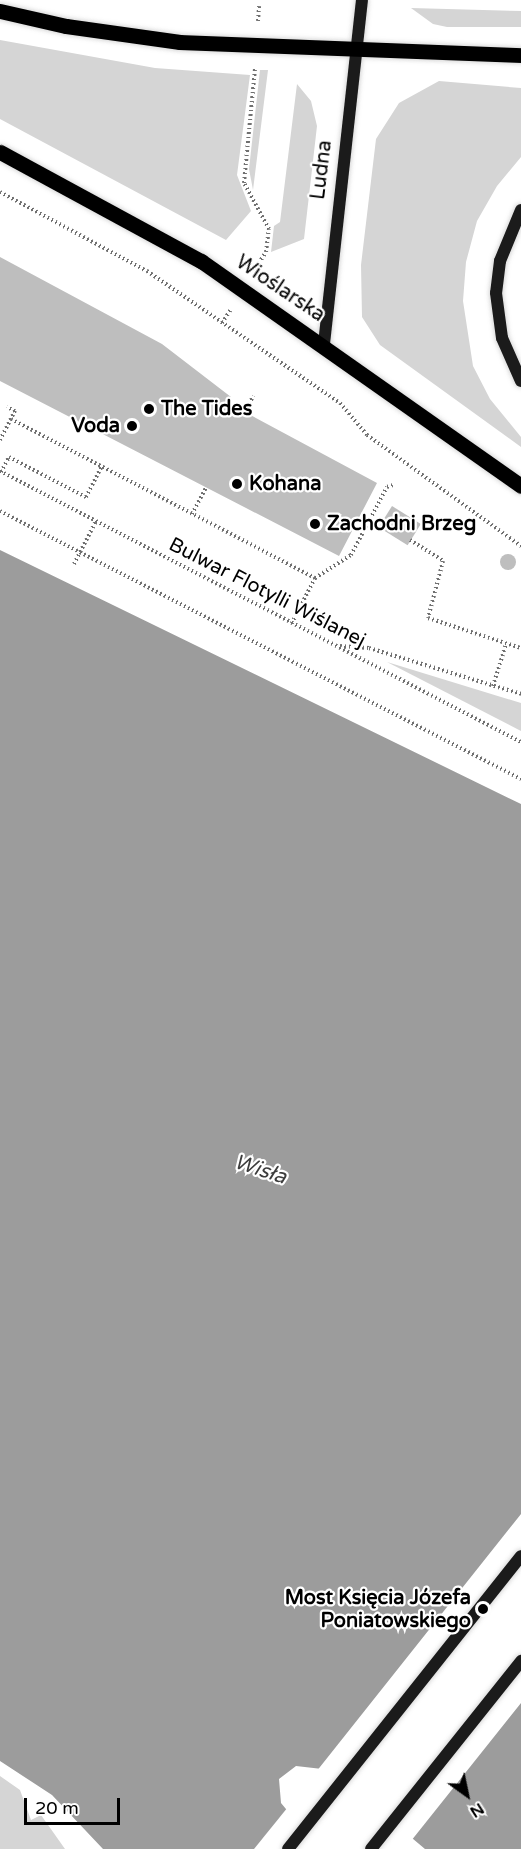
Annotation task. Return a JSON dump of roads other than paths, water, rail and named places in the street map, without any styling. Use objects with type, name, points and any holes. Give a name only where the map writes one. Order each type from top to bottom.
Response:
[{"type":"main road","name":"Ludna","points":[[324,345],[362,0]]},
{"type":"main road","points":[[0,11],[149,39],[357,51],[521,55]]},
{"type":"main road","name":"Wioślarska","points":[[0,152],[201,261],[324,345],[521,486]]},
{"type":"main road","points":[[521,210],[500,261],[496,293],[502,338],[521,381]]},
{"type":"main road","points":[[288,1849],[521,1556]]},
{"type":"main road","points":[[371,1849],[521,1661]]},
{"type":"water","name":"Wisła","points":[[0,550],[521,804],[521,1849],[425,1849],[331,1770],[296,1766],[279,1779],[281,1803],[319,1849],[103,1849],[52,1795],[0,1761]]},
{"type":"place","name":"The Tides","points":[[149,409]]},
{"type":"place","name":"Voda","points":[[132,426]]},
{"type":"place","name":"Kohana","points":[[237,484]]},
{"type":"place","name":"Zachodni Brzeg","points":[[315,524]]},
{"type":"place","name":"Most Księcia Józefa Poniatowskiego","points":[[483,1609]]}]
